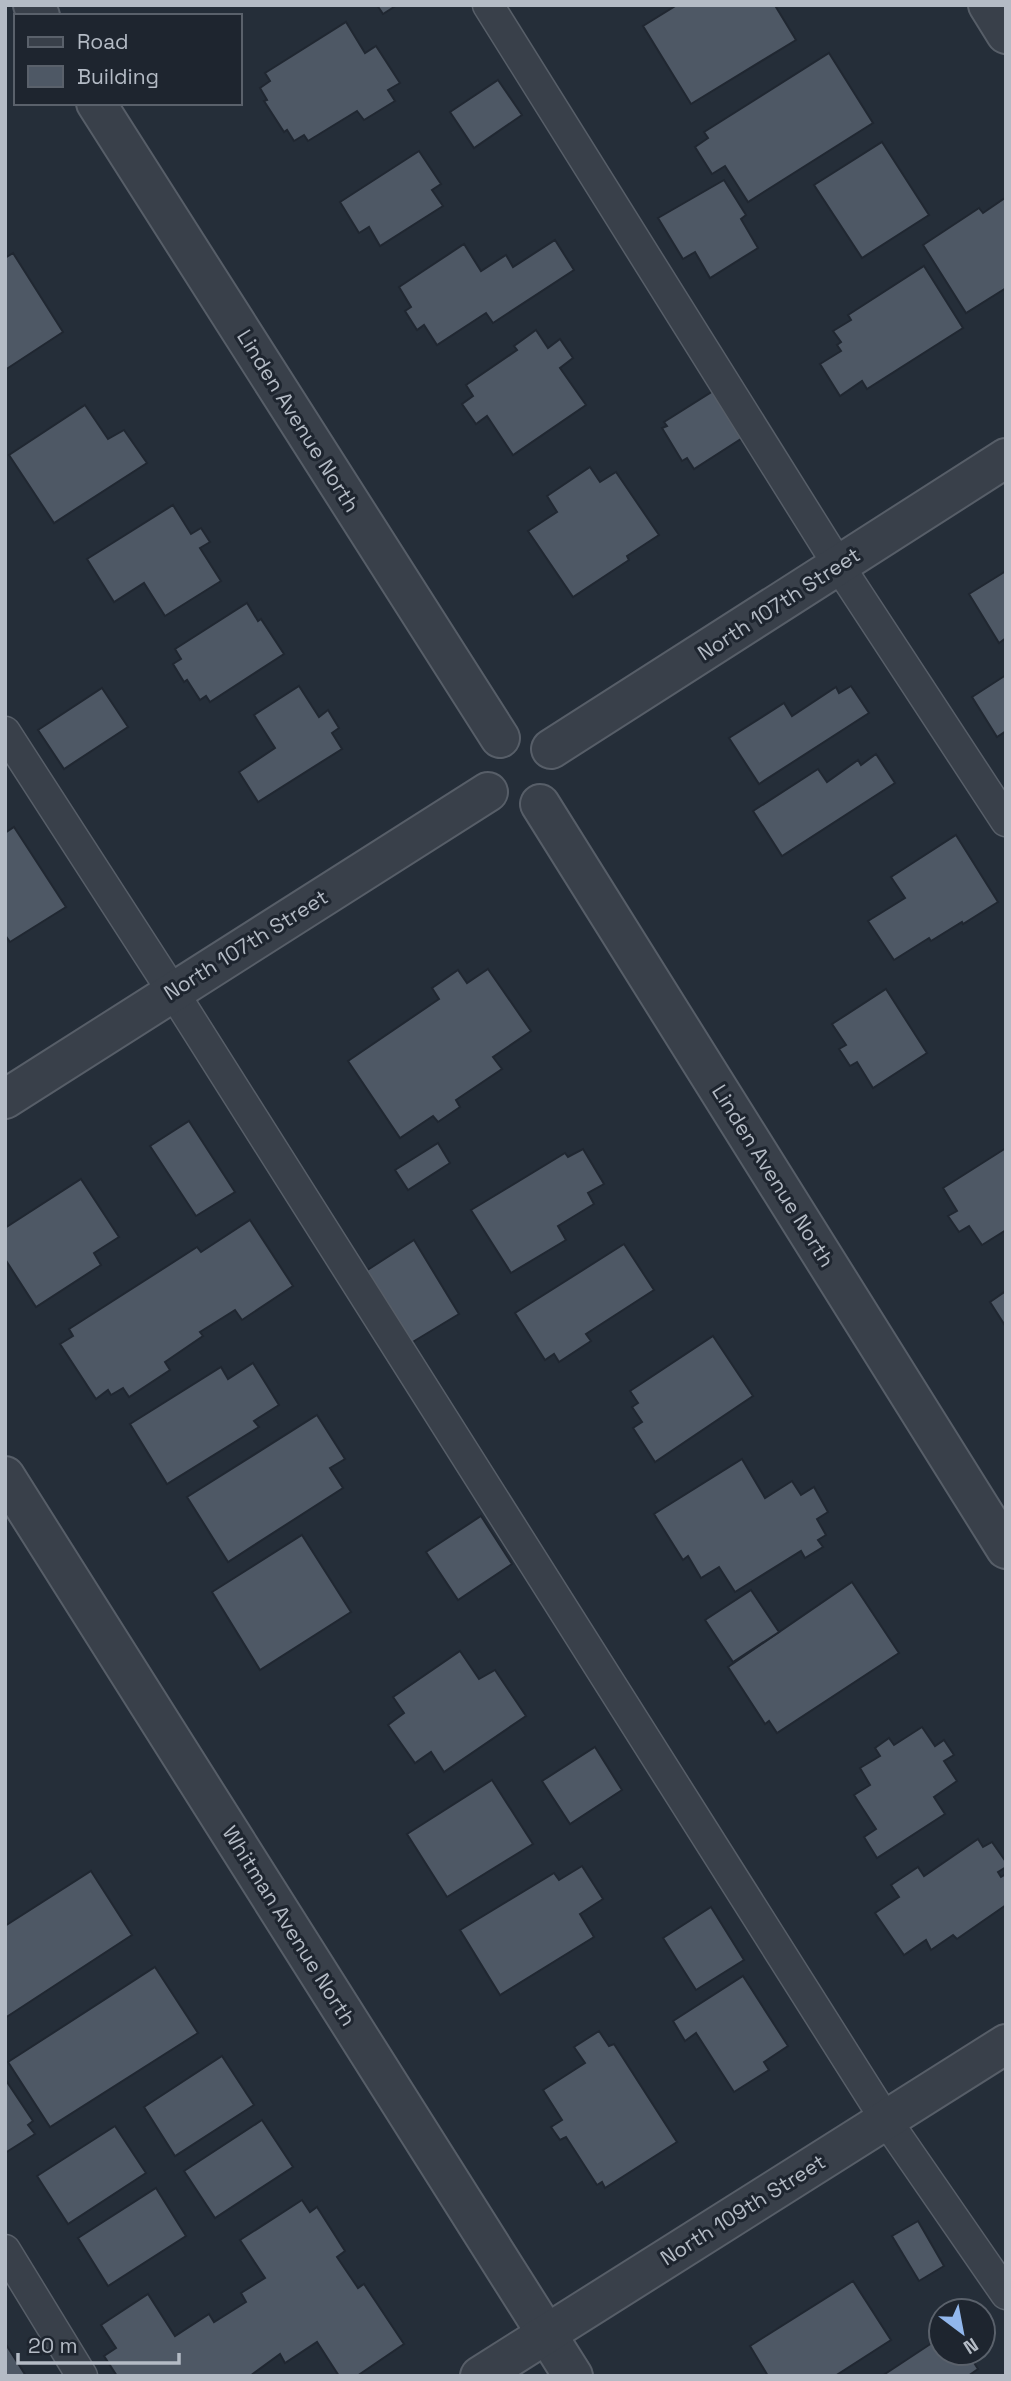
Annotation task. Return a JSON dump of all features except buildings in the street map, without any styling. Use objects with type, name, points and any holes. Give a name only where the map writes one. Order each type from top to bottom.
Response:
[{"type":"street","points":[[988,5],[1006,34]]},
{"type":"street","name":"Linden Avenue North","points":[[97,105],[500,738]]},
{"type":"street","name":"North 107th Street","points":[[551,749],[1006,457]]},
{"type":"street","points":[[508,734],[532,734],[543,740],[551,749],[557,760],[556,784],[550,796],[540,804],[528,809],[514,810],[502,806],[484,787],[482,762],[488,750],[500,738],[508,734]]},
{"type":"street","name":"North 107th Street","points":[[5,1099],[488,792]]},
{"type":"street","name":"Linden Avenue North","points":[[540,804],[1006,1549]]},
{"type":"street","name":"Whitman Avenue North","points":[[5,1476],[573,2376]]},
{"type":"street","name":"North 109th Street","points":[[480,2376],[1006,2044]]},
{"type":"lane","points":[[488,5],[839,566],[1006,821]]},
{"type":"lane","points":[[5,732],[173,992],[886,2120],[1006,2294]]},
{"type":"lane","points":[[5,2250],[82,2376]]}]
